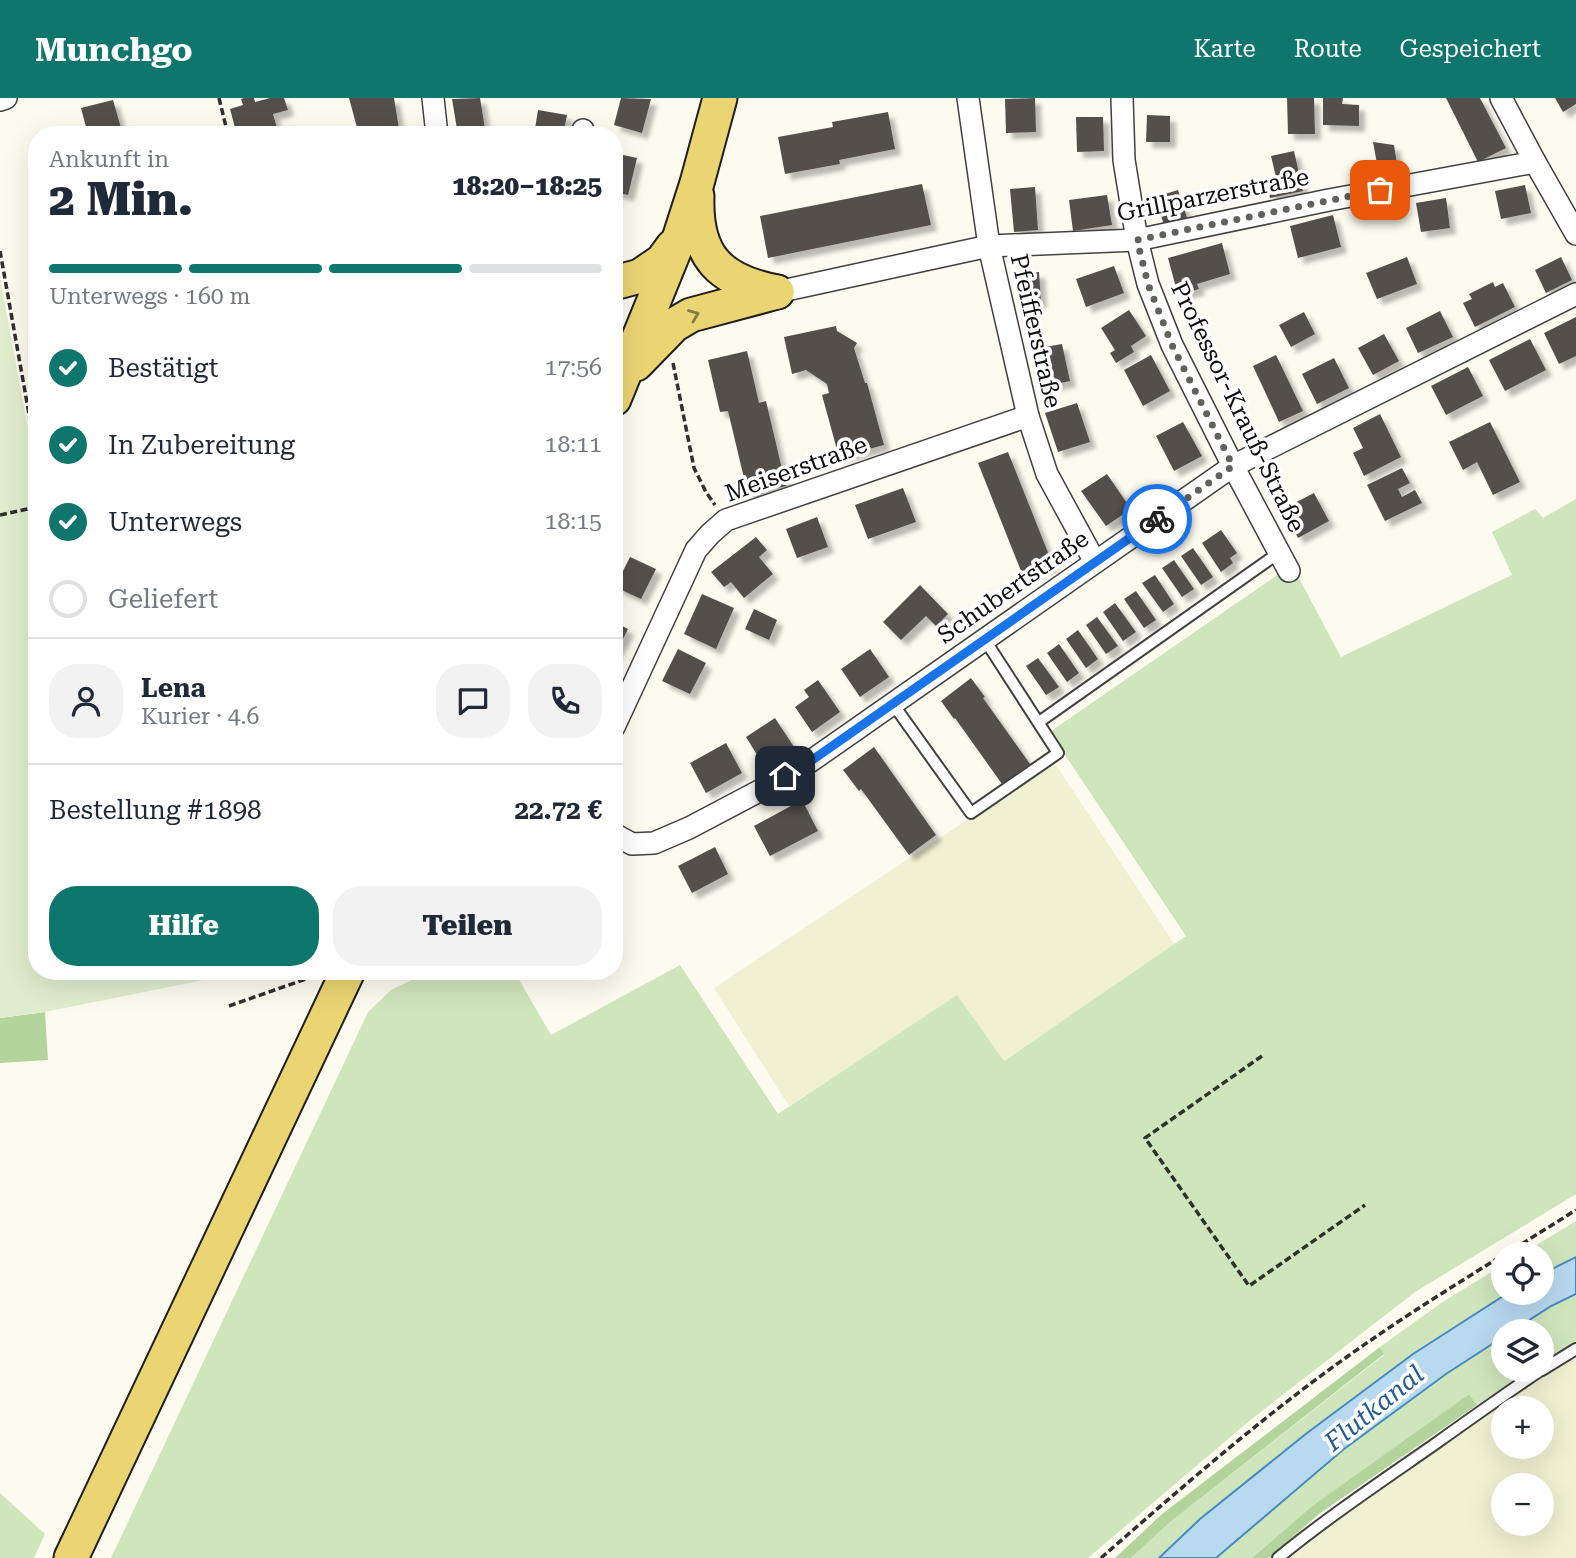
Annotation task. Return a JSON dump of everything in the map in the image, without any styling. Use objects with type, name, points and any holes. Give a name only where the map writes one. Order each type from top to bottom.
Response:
[{"type":"main road","points":[[623,379],[679,239],[720,98]]},
{"type":"main road","points":[[697,183],[696,215],[705,250],[718,266],[741,282],[777,292]]},
{"type":"main road","points":[[623,281],[640,276],[662,261],[679,239]]},
{"type":"main road","points":[[623,384],[674,325],[691,315],[777,292]]},
{"type":"main road","points":[[71,1558],[332,980]]},
{"type":"street","points":[[0,100],[6,98]]},
{"type":"street","points":[[433,98],[436,126]]},
{"type":"street","name":"Pfeifferstraße","points":[[968,98],[989,246],[1028,416],[1047,474],[1095,562]]},
{"type":"street","name":"Professor-Krauß-Straße","points":[[1122,98],[1124,160],[1137,240],[1148,284],[1172,345],[1289,571]]},
{"type":"street","points":[[1501,98],[1576,234]]},
{"type":"street","name":"Grillparzerstraße","points":[[777,292],[989,246],[1137,240],[1329,200],[1535,162]]},
{"type":"street","name":"Schubertstraße","points":[[623,839],[654,843],[761,790],[808,763],[1233,466],[1576,294]]},
{"type":"street","name":"Meiserstraße","points":[[623,708],[696,550],[726,520],[1028,416]]},
{"type":"lane","points":[[1039,722],[1280,552]]},
{"type":"lane","points":[[893,704],[971,813],[1058,753],[985,640]]},
{"type":"lane","points":[[1554,1362],[1576,1349]]},
{"type":"lane","points":[[1278,1558],[1373,1486],[1523,1382]]},
{"type":"path","points":[[219,98],[226,126]]},
{"type":"path","points":[[0,251],[28,408]]},
{"type":"path","points":[[0,515],[28,509]]},
{"type":"path","points":[[229,1006],[311,980]]},
{"type":"path","points":[[1262,1056],[1145,1138],[1249,1286],[1365,1205]]},
{"type":"path","points":[[1525,1242],[1576,1210]]},
{"type":"path","points":[[1101,1558],[1294,1397],[1372,1339],[1491,1263]]},
{"type":"green space","points":[[0,277],[28,429],[28,980],[204,980],[45,1012],[0,1018]]},
{"type":"green space","points":[[1576,499],[1576,1194],[1497,1242],[1491,1242],[1491,1246],[1415,1292],[1248,1422],[1088,1558],[111,1558],[368,1012],[391,990],[412,980],[519,980],[551,1035],[680,965],[778,1114],[957,995],[1004,1061],[1186,936],[1051,731],[1292,565],[1341,657],[1512,575],[1492,532],[1535,509],[1543,518]]},
{"type":"green space","points":[[1054,762],[1175,945],[1003,1061],[956,996],[789,1106],[714,988]]},
{"type":"green space","points":[[45,1012],[48,1060],[0,1063],[0,1018]]},
{"type":"green space","points":[[1576,1221],[1576,1257],[1554,1268],[1554,1242],[1541,1242]]},
{"type":"green space","points":[[1491,1272],[1491,1304],[1413,1354],[1307,1433],[1200,1519],[1159,1558],[1131,1558],[1169,1523],[1384,1355],[1380,1347],[1441,1303]]},
{"type":"green space","points":[[1576,1294],[1576,1341],[1554,1355],[1554,1319],[1532,1319]]},
{"type":"green space","points":[[1491,1345],[1491,1382],[1512,1382],[1477,1405],[1469,1394],[1312,1506],[1252,1558],[1216,1558],[1344,1449],[1446,1374]]},
{"type":"green space","points":[[1380,1347],[1384,1354],[1169,1523],[1131,1558],[1115,1558],[1162,1514]]},
{"type":"green space","points":[[1576,1358],[1576,1558],[1290,1558],[1491,1410],[1491,1459],[1554,1459],[1554,1396],[1512,1396],[1536,1382],[1554,1382],[1554,1371]]},
{"type":"green space","points":[[1469,1394],[1477,1405],[1319,1514],[1269,1558],[1252,1558],[1312,1506]]},
{"type":"green space","points":[[0,1493],[45,1534],[34,1558],[0,1558]]},
{"type":"water","points":[[1576,1257],[1576,1294],[1554,1305],[1554,1268]]},
{"type":"water","name":"Flutkanal","points":[[1491,1304],[1553,1305],[1531,1319],[1491,1319],[1491,1345],[1446,1374],[1344,1449],[1216,1558],[1159,1558],[1200,1519],[1307,1433],[1413,1354]]},
{"type":"building","points":[[254,98],[255,102],[284,98],[288,110],[273,114],[276,126],[235,126],[230,109],[243,105],[241,99]]},
{"type":"building","points":[[349,98],[394,98],[399,126],[357,126]]},
{"type":"building","points":[[480,98],[485,126],[456,126],[452,99]]},
{"type":"building","points":[[621,98],[651,99],[642,133],[614,125]]},
{"type":"building","points":[[1035,98],[1036,132],[1006,133],[1005,99]]},
{"type":"building","points":[[1287,98],[1314,98],[1315,134],[1288,134]]},
{"type":"building","points":[[1323,98],[1343,98],[1342,104],[1359,105],[1359,126],[1323,125]]},
{"type":"building","points":[[1446,98],[1480,98],[1506,148],[1478,162]]},
{"type":"building","points":[[1555,98],[1576,98],[1576,104],[1563,112]]},
{"type":"building","points":[[113,100],[120,126],[86,126],[81,108]]},
{"type":"building","points":[[538,110],[567,115],[565,126],[535,126]]},
{"type":"building","points":[[888,112],[895,149],[839,160],[840,164],[785,174],[778,137],[833,127],[832,122]]},
{"type":"building","points":[[1147,115],[1170,116],[1170,142],[1146,142]]},
{"type":"building","points":[[1076,117],[1103,117],[1104,151],[1077,152]]},
{"type":"building","points":[[1373,142],[1394,145],[1399,177],[1380,180]]},
{"type":"building","points":[[1294,151],[1303,191],[1270,198],[1265,179],[1276,177],[1271,156]]},
{"type":"building","points":[[623,155],[637,158],[628,195],[623,194]]},
{"type":"building","points":[[922,184],[931,225],[768,258],[760,216]]},
{"type":"building","points":[[1525,185],[1531,213],[1501,219],[1495,191]]},
{"type":"building","points":[[1035,187],[1038,230],[1014,232],[1010,189]]},
{"type":"building","points":[[1178,190],[1188,221],[1165,228],[1155,197]]},
{"type":"building","points":[[1107,195],[1112,225],[1073,231],[1069,200]]},
{"type":"building","points":[[1446,198],[1450,228],[1421,232],[1416,203]]},
{"type":"building","points":[[1333,215],[1341,247],[1298,258],[1290,226]]},
{"type":"building","points":[[1222,243],[1230,274],[1197,284],[1199,289],[1178,295],[1168,258]]},
{"type":"building","points":[[1407,257],[1417,284],[1377,299],[1366,273]]},
{"type":"building","points":[[1561,257],[1572,280],[1546,293],[1535,270]]},
{"type":"building","points":[[1114,266],[1124,293],[1086,307],[1076,279]]},
{"type":"building","points":[[1039,272],[1041,302],[1018,304],[1014,274]]},
{"type":"building","points":[[1493,282],[1495,287],[1503,283],[1515,307],[1475,327],[1463,303],[1472,299],[1469,294]]},
{"type":"building","points":[[1129,310],[1146,336],[1131,346],[1134,352],[1116,363],[1110,353],[1115,350],[1101,328]]},
{"type":"building","points":[[1440,311],[1453,337],[1418,353],[1406,328]]},
{"type":"building","points":[[1304,312],[1315,334],[1291,347],[1279,325]]},
{"type":"building","points":[[1576,317],[1576,356],[1559,364],[1544,333]]},
{"type":"building","points":[[836,326],[837,331],[857,343],[854,348],[884,445],[839,457],[822,395],[829,393],[827,384],[806,370],[792,374],[784,337]]},
{"type":"building","points":[[1384,334],[1399,361],[1373,375],[1358,348]]},
{"type":"building","points":[[1530,339],[1546,370],[1505,391],[1489,360]]},
{"type":"building","points":[[1062,344],[1070,381],[1042,387],[1034,349]]},
{"type":"building","points":[[747,351],[759,403],[766,401],[786,486],[748,495],[728,411],[720,412],[708,360]]},
{"type":"building","points":[[1151,355],[1170,391],[1143,406],[1124,370]]},
{"type":"building","points":[[1276,355],[1303,411],[1279,422],[1253,366]]},
{"type":"building","points":[[1334,358],[1349,388],[1317,404],[1302,374]]},
{"type":"building","points":[[1468,367],[1483,396],[1446,415],[1431,386]]},
{"type":"building","points":[[1077,403],[1090,442],[1058,452],[1045,413]]},
{"type":"building","points":[[1380,414],[1401,457],[1364,476],[1353,453],[1363,448],[1353,428]]},
{"type":"building","points":[[1183,422],[1202,456],[1174,471],[1156,436]]},
{"type":"building","points":[[1490,422],[1520,482],[1493,495],[1477,462],[1463,470],[1449,442]]},
{"type":"building","points":[[1008,452],[1053,565],[1023,576],[978,463]]},
{"type":"building","points":[[1402,468],[1410,483],[1398,489],[1402,497],[1415,490],[1422,503],[1385,521],[1367,485]]},
{"type":"building","points":[[1107,474],[1131,509],[1106,526],[1081,491]]},
{"type":"building","points":[[903,488],[916,522],[868,539],[855,505]]},
{"type":"building","points":[[1314,493],[1329,521],[1298,538],[1283,509]]},
{"type":"building","points":[[817,517],[828,547],[797,558],[786,529]]},
{"type":"building","points":[[1221,530],[1237,553],[1230,558],[1233,563],[1221,572],[1202,543]]},
{"type":"building","points":[[756,537],[767,550],[759,557],[773,574],[744,598],[731,582],[724,587],[711,572]]},
{"type":"building","points":[[1193,548],[1213,577],[1201,585],[1181,556]]},
{"type":"building","points":[[630,557],[656,569],[641,599],[623,591],[623,571]]},
{"type":"building","points":[[1174,560],[1194,589],[1182,597],[1162,568]]},
{"type":"building","points":[[1155,575],[1174,604],[1163,612],[1142,583]]},
{"type":"building","points":[[920,585],[948,614],[936,626],[926,616],[901,640],[883,622]]},
{"type":"building","points":[[1136,591],[1156,620],[1144,628],[1124,599]]},
{"type":"building","points":[[702,594],[734,608],[716,649],[684,634]]},
{"type":"building","points":[[1115,603],[1136,632],[1123,641],[1103,612]]},
{"type":"building","points":[[754,609],[777,620],[769,640],[745,629]]},
{"type":"building","points":[[1097,617],[1118,646],[1106,654],[1086,625]]},
{"type":"building","points":[[623,626],[628,629],[623,639]]},
{"type":"building","points":[[1078,630],[1098,659],[1086,668],[1066,639]]},
{"type":"building","points":[[1059,644],[1079,673],[1067,682],[1047,653]]},
{"type":"building","points":[[678,649],[706,663],[690,694],[662,681]]},
{"type":"building","points":[[870,649],[889,677],[860,697],[841,669]]},
{"type":"building","points":[[1038,658],[1059,687],[1046,695],[1026,666]]},
{"type":"building","points":[[971,678],[1030,764],[1002,784],[941,701]]},
{"type":"building","points":[[818,680],[840,712],[812,732],[795,707],[809,697],[804,690]]},
{"type":"building","points":[[775,718],[794,747],[764,766],[746,737]]},
{"type":"building","points":[[726,743],[742,773],[706,793],[690,763]]},
{"type":"building","points":[[874,747],[936,835],[909,855],[861,789],[859,791],[843,770]]},
{"type":"building","points":[[802,800],[818,831],[770,856],[754,826]]},
{"type":"building","points":[[715,847],[728,874],[692,893],[678,866]]},
{"type":"way so far","points":[[1157,519],[1233,466],[1172,345],[1148,284],[1137,240],[1380,190]]},
{"type":"route","points":[[785,776],[808,763],[1157,519]]}]
